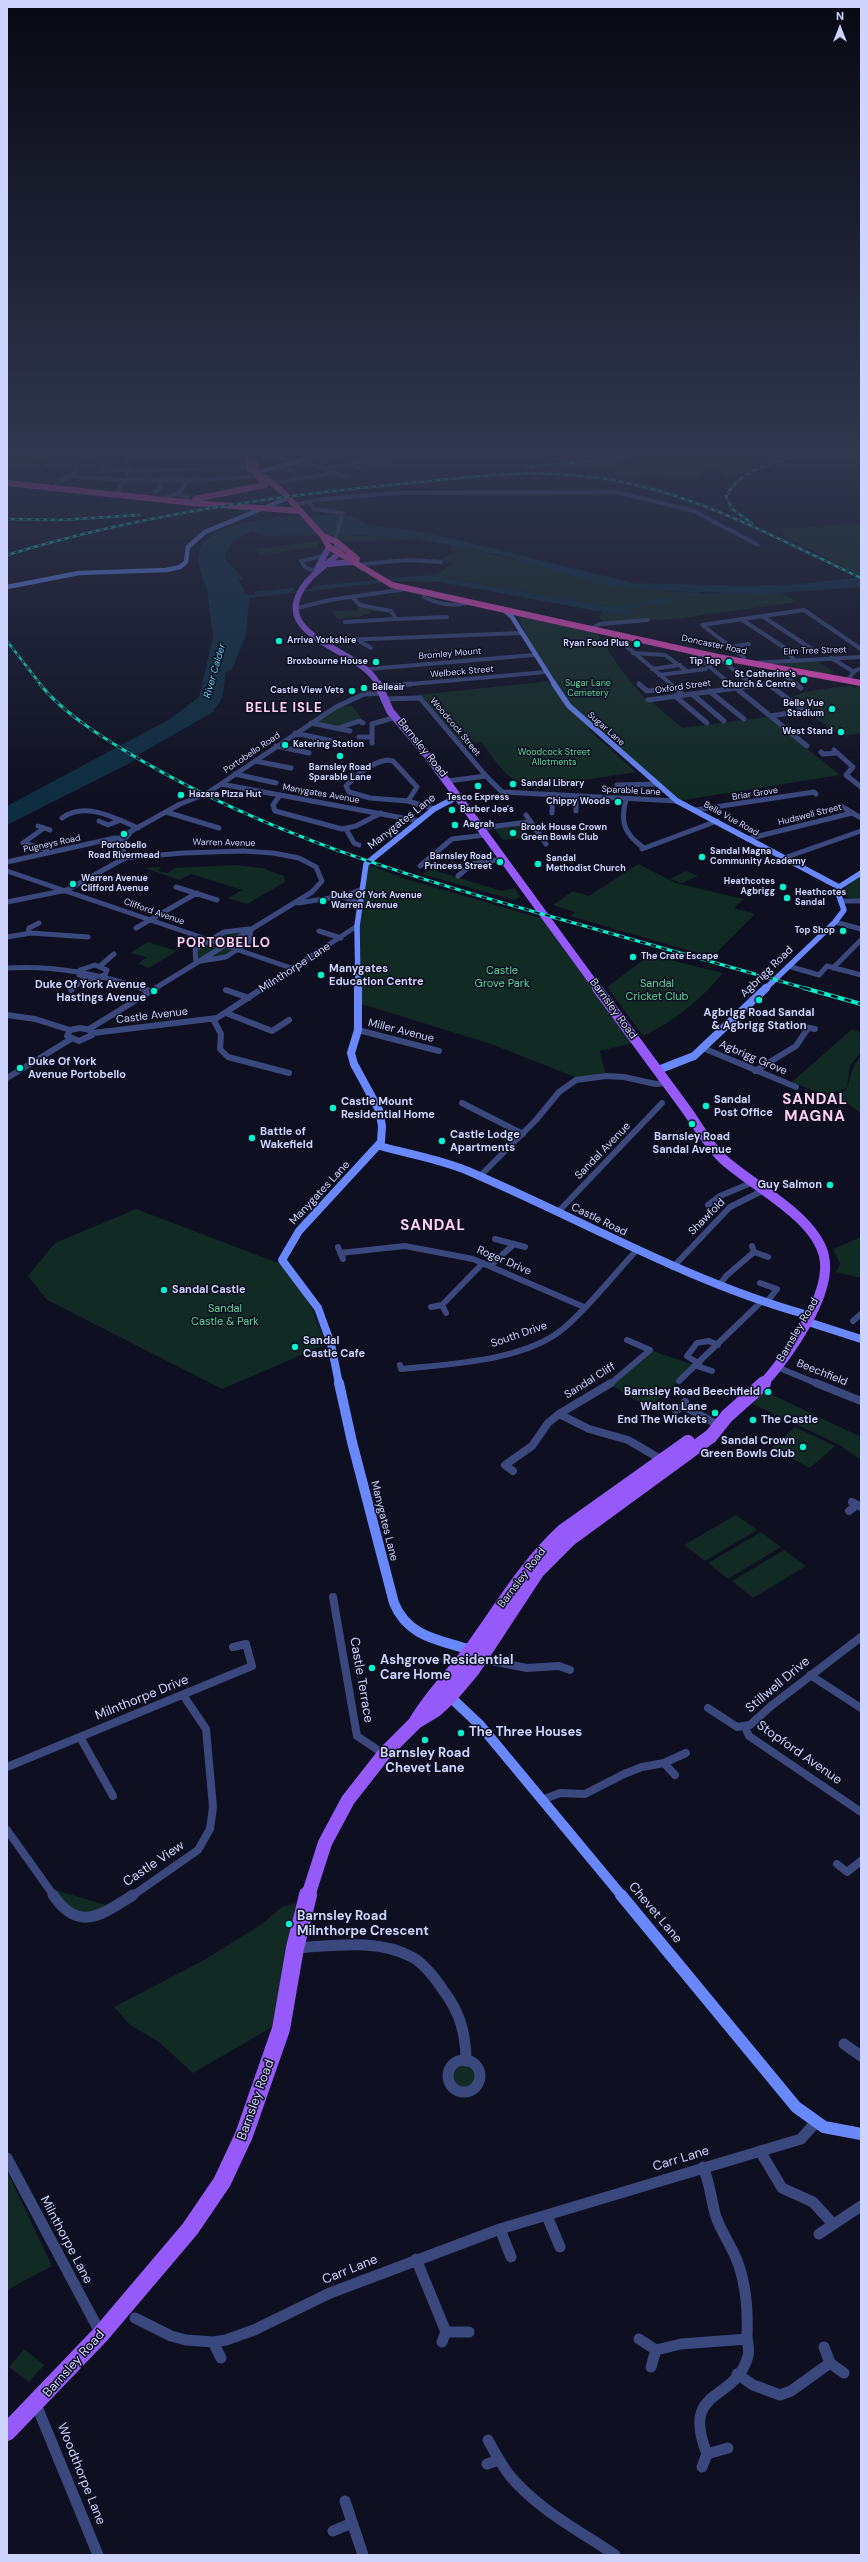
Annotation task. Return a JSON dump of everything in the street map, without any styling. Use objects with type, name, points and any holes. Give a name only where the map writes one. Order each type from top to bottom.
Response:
[{"type":"highway","name":"Doncaster Road","points":[[371,571],[380,577],[406,589],[467,603],[524,613],[718,657],[771,665],[861,683]]},
{"type":"highway","name":"Doncaster Road","points":[[395,584],[425,593]]},
{"type":"main road","points":[[297,605],[300,594],[317,571]]},
{"type":"main road","name":"Barnsley Road","points":[[297,605],[304,628],[318,641],[369,669],[381,693],[396,717],[448,781],[482,831],[721,1157],[751,1183],[796,1216],[812,1234],[823,1253],[825,1264],[823,1280],[807,1318],[777,1367],[758,1388],[718,1425],[711,1436],[666,1462],[546,1546],[517,1580],[470,1650],[440,1690],[426,1704],[416,1722]]},
{"type":"main road","name":"Barnsley Road","points":[[7,2432],[36,2404],[101,2334],[190,2229],[222,2182],[244,2135],[281,2029],[295,1948],[306,1902],[325,1843],[348,1800],[384,1754],[416,1722],[436,1710],[452,1696],[483,1657],[525,1590],[554,1553],[666,1462]]},
{"type":"street","points":[[7,587],[79,573],[125,571]]},
{"type":"street","points":[[297,605],[308,605],[406,589]]},
{"type":"street","points":[[352,597],[360,605],[391,611],[396,619]]},
{"type":"street","name":"Sugar Lane","points":[[504,610],[512,617],[534,654],[569,706],[677,801]]},
{"type":"street","points":[[744,656],[702,625],[804,610],[861,649]]},
{"type":"street","points":[[512,617],[524,613]]},
{"type":"street","points":[[345,622],[359,619],[396,619],[435,616],[447,617]]},
{"type":"street","points":[[762,616],[812,649]]},
{"type":"street","points":[[742,619],[785,648],[794,660]]},
{"type":"street","points":[[592,628],[600,624],[648,620]]},
{"type":"street","points":[[318,641],[431,638],[522,633]]},
{"type":"street","points":[[611,633],[683,695]]},
{"type":"street","points":[[356,639],[357,642],[371,648]]},
{"type":"street","points":[[608,644],[621,642]]},
{"type":"street","points":[[730,647],[750,644]]},
{"type":"street","points":[[690,651],[807,746]]},
{"type":"street","points":[[633,653],[665,655],[687,671]]},
{"type":"street","name":"Bromley Mount","points":[[369,669],[534,654]]},
{"type":"street","points":[[718,657],[754,686]]},
{"type":"street","name":"Elm Tree Street","points":[[771,665],[794,660],[861,657]]},
{"type":"street","points":[[831,658],[854,672]]},
{"type":"street","points":[[652,669],[680,665]]},
{"type":"street","points":[[771,665],[801,688]]},
{"type":"street","points":[[659,675],[706,668]]},
{"type":"street","points":[[848,679],[854,672],[861,670]]},
{"type":"street","name":"Welbeck Street","points":[[381,693],[546,672]]},
{"type":"street","points":[[639,684],[647,691],[674,688]]},
{"type":"street","name":"Oxford Street","points":[[648,700],[768,684],[804,711],[770,716]]},
{"type":"street","points":[[710,691],[744,719]]},
{"type":"street","name":"Portobello Road","points":[[115,840],[166,812],[204,795],[295,733],[347,701],[366,694],[381,693]]},
{"type":"street","name":"Woodcock Street","points":[[381,693],[420,698],[486,776]]},
{"type":"street","points":[[692,694],[724,721]]},
{"type":"street","points":[[676,696],[707,723]]},
{"type":"street","points":[[372,743],[372,724],[396,717]]},
{"type":"street","points":[[339,728],[359,721],[363,723]]},
{"type":"street","points":[[311,723],[350,731]]},
{"type":"street","points":[[295,733],[332,741]]},
{"type":"street","points":[[359,737],[372,737]]},
{"type":"street","points":[[276,746],[309,753]]},
{"type":"street","points":[[821,752],[823,754],[835,752],[852,765],[853,768],[846,774],[861,787]]},
{"type":"street","points":[[255,761],[290,768]]},
{"type":"street","points":[[408,801],[416,785],[393,761],[376,763],[358,773],[346,786],[349,792],[366,798],[408,801],[434,809]]},
{"type":"street","points":[[235,774],[276,783]]},
{"type":"street","points":[[448,781],[486,776]]},
{"type":"street","name":"Sparable Lane","points":[[486,776],[502,792],[677,801]]},
{"type":"street","name":"Manygates Avenue","points":[[221,784],[419,821]]},
{"type":"street","points":[[617,785],[644,786],[658,784]]},
{"type":"street","name":"Briar Grove","points":[[695,810],[814,792],[816,794]]},
{"type":"street","points":[[552,813],[553,794]]},
{"type":"street","points":[[280,795],[273,807],[279,813],[346,828],[361,825],[380,813]]},
{"type":"street","points":[[576,796],[576,811]]},
{"type":"street","name":"Manygates Lane","points":[[458,797],[434,809],[366,864],[362,904],[357,926],[358,1030],[352,1058],[379,1110],[382,1126],[380,1146],[299,1231],[282,1260],[318,1308],[331,1344],[352,1442],[392,1595],[400,1618],[407,1628],[470,1650],[483,1657]]},
{"type":"street","points":[[626,799],[622,816],[623,826],[627,836],[643,848],[717,821]]},
{"type":"street","name":"Belle Vue Road","points":[[677,801],[839,887]]},
{"type":"street","points":[[841,806],[861,818]]},
{"type":"street","points":[[62,818],[69,810],[102,812],[138,828]]},
{"type":"street","points":[[166,812],[219,828]]},
{"type":"street","name":"Hudswell Street","points":[[747,838],[852,813]]},
{"type":"street","points":[[526,815],[529,822],[546,844]]},
{"type":"street","points":[[111,816],[101,820],[108,825],[121,820]]},
{"type":"street","points":[[420,866],[452,839],[482,831],[529,822]]},
{"type":"street","points":[[38,826],[47,829],[22,843],[55,852]]},
{"type":"street","points":[[346,828],[354,844],[359,845]]},
{"type":"street","name":"Portobello Road","points":[[123,844],[132,831]]},
{"type":"street","points":[[784,858],[861,831]]},
{"type":"street","points":[[115,840],[123,844]]},
{"type":"street","points":[[115,840],[123,844]]},
{"type":"street","name":"Pugneys Road","points":[[8,863],[115,840]]},
{"type":"street","points":[[123,844],[124,858]]},
{"type":"street","name":"Warren Avenue","points":[[63,891],[124,858],[209,849],[265,853],[300,859],[318,869],[322,881],[316,889],[294,903]]},
{"type":"street","points":[[458,876],[472,864],[503,859]]},
{"type":"street","name":"Clifford Avenue","points":[[7,872],[294,969]]},
{"type":"street","points":[[839,887],[861,872]]},
{"type":"street","points":[[176,887],[217,900]]},
{"type":"street","name":"Agbrigg Road","points":[[658,1070],[677,1065],[703,1048],[835,922],[844,910],[839,887]]},
{"type":"street","points":[[7,1014],[35,1019],[70,1030],[91,1031],[150,991],[294,903],[335,897],[363,889]]},
{"type":"street","points":[[7,902],[63,891]]},
{"type":"street","points":[[136,928],[197,893]]},
{"type":"street","points":[[335,897],[354,899],[362,904]]},
{"type":"street","points":[[841,901],[861,901]]},
{"type":"street","points":[[835,922],[861,929]]},
{"type":"street","points":[[28,933],[29,928],[39,923]]},
{"type":"street","name":"Milnthorpe Lane","points":[[213,1019],[226,1013],[357,926]]},
{"type":"street","points":[[197,962],[195,950],[224,932],[252,929]]},
{"type":"street","points":[[197,962],[226,957],[238,950],[249,942],[252,929]]},
{"type":"street","name":"Milnthorpe Lane","points":[[319,932],[341,938]]},
{"type":"street","points":[[7,937],[28,933],[88,937]]},
{"type":"street","points":[[833,968],[861,940]]},
{"type":"street","points":[[100,966],[114,954]]},
{"type":"street","points":[[80,970],[90,966],[100,966],[107,970],[105,975]]},
{"type":"street","points":[[788,966],[819,975],[827,966],[861,975]]},
{"type":"street","points":[[7,968],[55,967],[80,970],[105,975],[150,991]]},
{"type":"street","points":[[80,970],[79,975],[85,978],[95,978],[105,975]]},
{"type":"street","points":[[71,990],[85,978]]},
{"type":"street","name":"Milnthorpe Lane","points":[[226,990],[249,998]]},
{"type":"street","points":[[226,1013],[272,1031],[289,1020]]},
{"type":"street","points":[[213,1019],[221,1034],[220,1049],[225,1055],[281,1072],[289,1073]]},
{"type":"street","name":"Castle Avenue","points":[[91,1031],[213,1019]]},
{"type":"street","points":[[799,1026],[815,1029]]},
{"type":"street","points":[[755,1071],[796,1046],[808,1028]]},
{"type":"street","points":[[70,1030],[67,1035],[71,1040]]},
{"type":"street","name":"Miller Avenue","points":[[358,1030],[439,1051]]},
{"type":"street","points":[[7,1078],[71,1040],[86,1040],[91,1037],[91,1031]]},
{"type":"street","name":"Agbrigg Grove","points":[[703,1048],[796,1088]]},
{"type":"street","points":[[275,1079],[281,1072]]},
{"type":"street","points":[[480,1176],[523,1134],[559,1092],[576,1080],[606,1076],[624,1077],[640,1082],[668,1083]]},
{"type":"street","points":[[462,1102],[523,1134]]},
{"type":"street","name":"Sandal Avenue","points":[[558,1212],[662,1102]]},
{"type":"street","name":"Castle Road","points":[[380,1146],[480,1176],[673,1267],[719,1286],[861,1339]]},
{"type":"street","points":[[708,1205],[720,1196],[751,1183]]},
{"type":"street","name":"Shawfold","points":[[673,1267],[730,1207],[762,1191]]},
{"type":"street","points":[[495,1239],[525,1247]]},
{"type":"street","points":[[431,1307],[442,1305],[486,1264],[514,1244]]},
{"type":"street","name":"Roger Drive","points":[[340,1253],[405,1246],[473,1259],[584,1308]]},
{"type":"street","points":[[719,1286],[726,1276],[753,1249],[768,1257]]},
{"type":"street","name":"South Drive","points":[[400,1365],[401,1369],[458,1364],[540,1342],[564,1328],[637,1250]]},
{"type":"street","points":[[680,1381],[777,1289],[760,1283]]},
{"type":"street","points":[[442,1305],[446,1312]]},
{"type":"street","name":"Sandal Cliff","points":[[513,1471],[505,1465],[532,1446],[548,1423],[559,1414],[614,1381],[650,1350],[627,1340]]},
{"type":"street","points":[[712,1371],[698,1365],[687,1356],[697,1343],[709,1342],[718,1345]]},
{"type":"street","name":"Beechfield","points":[[777,1367],[859,1401]]},
{"type":"street","points":[[676,1410],[685,1404],[718,1425]]},
{"type":"street","name":"Sandal Cliff","points":[[559,1414],[589,1429],[628,1440],[666,1462]]},
{"type":"street","points":[[849,1511],[857,1505]]},
{"type":"street","name":"Castle Terrace","points":[[333,1597],[357,1736],[384,1754]]},
{"type":"street","name":"Stillwell Drive","points":[[708,1708],[729,1723],[745,1727],[810,1674],[861,1637]]},
{"type":"street","name":"Milnthorpe Drive","points":[[7,1766],[252,1666],[246,1644],[233,1647]]},
{"type":"street","points":[[483,1657],[527,1668],[559,1666],[570,1670]]},
{"type":"street","points":[[810,1674],[861,1708]]},
{"type":"street","name":"Chevet Lane","points":[[440,1690],[452,1696],[480,1725],[796,2107],[824,2127],[861,2134]]},
{"type":"street","name":"Castle View","points":[[7,1830],[61,1907],[69,1915],[79,1918],[90,1917],[112,1907],[187,1859],[198,1850],[210,1829],[213,1807],[206,1729],[183,1695]]},
{"type":"street","name":"Stopford Avenue","points":[[745,1727],[749,1736],[861,1812]]},
{"type":"street","points":[[80,1737],[113,1796]]},
{"type":"street","points":[[542,1800],[560,1793],[584,1794],[596,1790],[624,1774],[642,1767],[664,1763],[686,1753]]},
{"type":"street","points":[[664,1763],[675,1775]]},
{"type":"street","points":[[837,1864],[847,1872],[861,1861]]},
{"type":"street","points":[[295,1948],[374,1946],[395,1950],[414,1958],[455,2004],[463,2022],[467,2041],[466,2060]]},
{"type":"street","points":[[844,2044],[861,2056]]},
{"type":"street","name":"Carr Lane","points":[[135,2318],[171,2336],[213,2342],[254,2330],[330,2293],[416,2259],[500,2229],[547,2216],[703,2166],[801,2139],[816,2122]]},
{"type":"street","points":[[760,2151],[782,2188],[813,2202],[833,2224]]},
{"type":"street","name":"Milnthorpe Lane","points":[[7,2158],[101,2334]]},
{"type":"street","points":[[702,2467],[707,2454],[698,2432],[699,2413],[714,2396],[728,2387],[748,2356],[747,2296],[737,2260],[717,2221],[712,2188],[703,2166]]},
{"type":"street","points":[[819,2234],[861,2206]]},
{"type":"street","points":[[547,2216],[560,2248]]},
{"type":"street","points":[[500,2229],[512,2257]]},
{"type":"street","points":[[416,2259],[444,2337],[469,2332]]},
{"type":"street","points":[[639,2339],[656,2350],[681,2344],[747,2339]]},
{"type":"street","points":[[213,2342],[221,2358]]},
{"type":"street","points":[[824,2347],[830,2363],[844,2373]]},
{"type":"street","points":[[651,2367],[656,2350]]},
{"type":"street","points":[[737,2374],[753,2385],[780,2395],[791,2391],[830,2363]]},
{"type":"street","name":"Woodthorpe Lane","points":[[36,2404],[98,2555]]},
{"type":"street","points":[[488,2440],[499,2460],[519,2486],[555,2515],[615,2555]]},
{"type":"street","points":[[707,2454],[728,2448]]},
{"type":"street","points":[[487,2464],[499,2460]]},
{"type":"street","points":[[345,2501],[363,2555]]},
{"type":"street","points":[[333,2531],[352,2523]]},
{"type":"green space","points":[[443,571],[556,571],[604,585],[644,590],[699,593],[781,593],[797,602],[675,619],[604,622],[598,617],[612,607],[435,576]]},
{"type":"green space","points":[[851,571],[861,571],[861,576]]},
{"type":"green space","points":[[357,606],[385,611],[369,611],[370,614],[363,614],[363,616],[337,619],[332,611],[358,610]]},
{"type":"green space","name":"Sugar Lane Cemetery","points":[[518,616],[594,629],[622,671],[647,701],[651,701],[682,728],[767,717],[840,775],[677,801],[592,728],[588,729],[636,772],[554,783],[523,783],[514,780],[500,767],[481,742],[459,744],[417,695],[551,681],[534,655]]},
{"type":"green space","points":[[814,660],[834,671],[829,675],[776,664]]},
{"type":"green space","name":"Belle Vue Stadium","points":[[857,683],[861,684],[861,733],[841,736],[807,712],[793,698],[796,695],[819,689],[851,686],[856,689]]},
{"type":"green space","points":[[342,705],[352,706],[362,719],[338,727],[316,722]]},
{"type":"green space","name":"Brook House Crown Green Bowls Club","points":[[522,825],[531,837],[503,840],[494,828]]},
{"type":"green space","name":"Castle Grove Park","points":[[366,864],[406,879],[547,920],[637,1042],[600,1051],[606,1076],[580,1079],[491,1044],[358,1003],[356,963],[361,904],[343,896],[360,891]]},
{"type":"green space","points":[[638,864],[676,883],[743,899],[734,908],[755,914],[718,951],[715,958],[570,916],[575,912],[553,905],[573,891],[589,896]]},
{"type":"green space","points":[[235,865],[262,868],[284,876],[285,882],[247,904],[228,898],[242,890],[191,874],[179,880],[145,868],[161,867],[158,871],[168,873],[174,868]]},
{"type":"green space","points":[[430,869],[502,891],[515,888],[520,897],[514,900],[422,874]]},
{"type":"green space","points":[[686,871],[698,876],[682,883],[670,879]]},
{"type":"green space","points":[[861,876],[861,900],[849,898],[843,893],[845,887]]},
{"type":"green space","points":[[253,928],[249,942],[226,957],[198,962],[195,949],[224,932]]},
{"type":"green space","points":[[148,942],[177,951],[149,968],[138,964],[147,957],[130,953]]},
{"type":"green space","name":"Sandal Cricket Club","points":[[650,955],[723,973],[696,1001],[676,1017],[643,1036],[607,987]]},
{"type":"green space","points":[[852,1029],[861,1033],[861,1053],[850,1065],[847,1087],[833,1093],[826,1093],[792,1082]]},
{"type":"green space","points":[[861,1056],[861,1114],[848,1104],[820,1096],[814,1092],[839,1094],[844,1091],[848,1086],[855,1064]]},
{"type":"green space","name":"Sandal Castle & Park","points":[[136,1209],[278,1263],[295,1281],[308,1300],[325,1345],[222,1389],[47,1300],[28,1276],[55,1243]]},
{"type":"green space","points":[[861,1237],[861,1278],[836,1272],[840,1264],[833,1249]]},
{"type":"green space","points":[[650,1350],[697,1366],[648,1408],[610,1384]]},
{"type":"green space","points":[[758,1388],[861,1437],[861,1460],[838,1444],[744,1400]]},
{"type":"green space","name":"Sandal Crown Green Bowls Club","points":[[795,1427],[835,1446],[810,1468],[771,1448]]},
{"type":"green space","points":[[736,1515],[757,1530],[705,1561],[684,1545]]},
{"type":"green space","points":[[761,1532],[781,1547],[728,1579],[708,1563]]},
{"type":"green space","points":[[784,1550],[806,1566],[753,1598],[732,1581]]},
{"type":"green space","points":[[49,1888],[112,1907],[79,1918]]},
{"type":"green space","points":[[296,1903],[274,2026],[193,2073],[159,2042],[130,2025],[114,2007],[204,1960],[262,1924],[282,1907]]},
{"type":"green space","points":[[461,2060],[467,2060],[476,2064],[480,2076],[476,2088],[467,2092],[461,2092],[452,2088],[448,2079],[448,2073],[452,2064]]},
{"type":"green space","points":[[7,2171],[52,2266],[7,2290]]},
{"type":"green space","points":[[24,2349],[44,2365],[29,2382],[9,2367]]},
{"type":"water","name":"River Calder","points":[[201,571],[235,571],[243,579],[238,580],[243,587],[245,595],[258,595],[253,592],[293,588],[295,590],[288,592],[310,589],[313,586],[427,575],[612,607],[641,604],[646,600],[668,598],[695,592],[644,590],[604,585],[554,571],[582,571],[633,583],[750,586],[800,584],[861,577],[861,587],[764,594],[701,592],[671,600],[670,602],[624,609],[639,613],[625,611],[636,615],[621,613],[612,618],[610,618],[614,614],[607,612],[602,616],[598,615],[603,612],[440,582],[395,581],[249,598],[246,635],[232,669],[226,672],[222,697],[220,702],[213,710],[215,711],[138,755],[132,762],[7,825],[7,806],[170,719],[199,697],[213,637],[207,588],[203,581]]},
{"type":"railway","points":[[845,571],[861,578]]},
{"type":"railway","points":[[7,641],[41,685]]},
{"type":"railway","points":[[40,684],[74,717],[144,762],[191,788],[239,811],[288,831],[388,868],[439,884],[808,989]]},
{"type":"railway","points":[[804,988],[861,1004]]},
{"type":"place","name":"Arriva Yorkshire","points":[[279,641]]},
{"type":"place","name":"Ryan Food Plus","points":[[637,644]]},
{"type":"place","name":"Broxbourne House","points":[[376,662]]},
{"type":"place","name":"Tip Top","points":[[729,662]]},
{"type":"place","name":"St Catherine's Church & Centre","points":[[804,680]]},
{"type":"place","name":"Belleair","points":[[364,688]]},
{"type":"place","name":"Castle View Vets","points":[[352,691]]},
{"type":"place","name":"Belle Vue Stadium","points":[[832,709]]},
{"type":"place","name":"West Stand","points":[[841,732]]},
{"type":"place","name":"Katering Station","points":[[285,745]]},
{"type":"place","name":"Barnsley Road Sparable Lane","points":[[340,756]]},
{"type":"place","name":"Sandal Library","points":[[513,784]]},
{"type":"place","name":"Tesco Express","points":[[478,786]]},
{"type":"place","name":"Hazara Pizza Hut","points":[[181,795]]},
{"type":"place","name":"Chippy Woods","points":[[618,802]]},
{"type":"place","name":"Barber Joe's","points":[[452,810]]},
{"type":"place","name":"Aagrah","points":[[455,825]]},
{"type":"place","name":"Brook House Crown Green Bowls Club","points":[[513,833]]},
{"type":"place","name":"Portobello Road Rivermead","points":[[124,834]]},
{"type":"place","name":"Sandal Magna Community Academy","points":[[702,857]]},
{"type":"place","name":"Barnsley Road Princess Street","points":[[500,862]]},
{"type":"place","name":"Sandal Methodist Church","points":[[538,864]]},
{"type":"place","name":"Warren Avenue Clifford Avenue","points":[[73,884]]},
{"type":"place","name":"Heathcotes Agbrigg","points":[[783,887]]},
{"type":"place","name":"Heathcotes Sandal","points":[[787,898]]},
{"type":"place","name":"Duke Of York Avenue Warren Avenue","points":[[323,901]]},
{"type":"place","name":"Top Shop","points":[[843,931]]},
{"type":"place","name":"The Crate Escape","points":[[633,957]]},
{"type":"place","name":"Manygates Education Centre","points":[[321,975]]},
{"type":"place","name":"Duke Of York Avenue Hastings Avenue","points":[[154,991]]},
{"type":"place","name":"Agbrigg Road Sandal & Agbrigg Station","points":[[759,1000]]},
{"type":"place","name":"Duke Of York Avenue Portobello","points":[[20,1068]]},
{"type":"place","name":"Sandal Post Office","points":[[706,1106]]},
{"type":"place","name":"Castle Mount Residential Home","points":[[333,1108]]},
{"type":"place","name":"Barnsley Road Sandal Avenue","points":[[692,1124]]},
{"type":"place","name":"Battle of Wakefield","points":[[252,1138]]},
{"type":"place","name":"Castle Lodge Apartments","points":[[442,1141]]},
{"type":"place","name":"Guy Salmon","points":[[830,1185]]},
{"type":"place","name":"Sandal Castle","points":[[164,1290]]},
{"type":"place","name":"Sandal Castle Cafe","points":[[295,1347]]},
{"type":"place","name":"Barnsley Road Beechfield","points":[[768,1392]]},
{"type":"place","name":"Walton Lane End The Wickets","points":[[715,1413]]},
{"type":"place","name":"The Castle","points":[[753,1420]]},
{"type":"place","name":"Sandal Crown Green Bowls Club","points":[[803,1447]]},
{"type":"place","name":"Ashgrove Residential Care Home","points":[[372,1668]]},
{"type":"place","name":"The Three Houses","points":[[461,1733]]},
{"type":"place","name":"Barnsley Road Chevet Lane","points":[[425,1740]]},
{"type":"place","name":"Barnsley Road Milnthorpe Crescent","points":[[289,1924]]},
{"type":"district","name":"BELLE ISLE","points":[[284,709]]},
{"type":"district","name":"PORTOBELLO","points":[[224,944]]},
{"type":"district","name":"SANDAL MAGNA","points":[[815,1108]]},
{"type":"district","name":"SANDAL","points":[[433,1226]]},
{"type":"park label","name":"Woodcock Street Allotments","points":[[554,758]]}]
